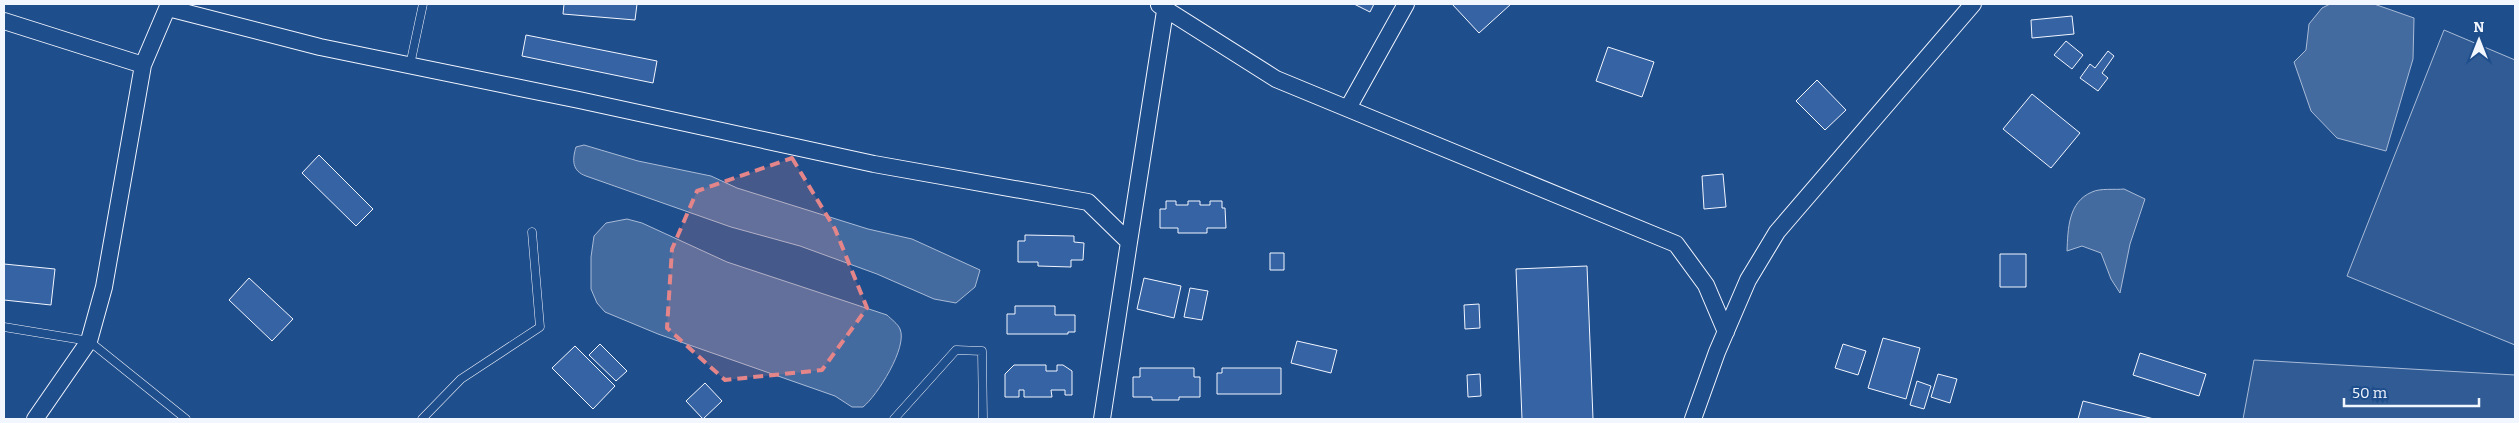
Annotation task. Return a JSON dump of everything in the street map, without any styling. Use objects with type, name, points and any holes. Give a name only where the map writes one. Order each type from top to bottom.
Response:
[{"type":"street","points":[[1348,108],[1406,4]]},
{"type":"street","points":[[1693,419],[1748,280],[1777,232],[1973,4]]},
{"type":"street","points":[[35,419],[89,341],[104,287],[143,65],[168,6],[320,47],[874,164],[1088,202],[1128,242]]},
{"type":"street","points":[[1102,419],[1161,7],[1276,79],[1676,244],[1706,286],[1726,332]]},
{"type":"street","points":[[4,21],[143,65]]},
{"type":"lane","points":[[410,65],[423,4]]},
{"type":"lane","points":[[422,419],[461,379],[540,327],[532,232]]},
{"type":"lane","points":[[4,327],[89,341],[186,419]]},
{"type":"lane","points":[[894,419],[956,350],[982,351],[984,419]]},
{"type":"highlighted area","points":[[792,158],[835,229],[867,308],[822,370],[725,380],[667,328],[672,249],[697,191]]},
{"type":"shaded area","points":[[2330,4],[2374,4],[2414,18],[2413,59],[2386,151],[2337,138],[2311,111],[2294,62],[2306,50],[2309,24],[2322,8]]},
{"type":"shaded area","points":[[2444,30],[2515,60],[2515,345],[2347,276]]},
{"type":"shaded area","points":[[584,145],[638,161],[711,176],[737,188],[868,229],[912,239],[980,270],[975,287],[956,303],[934,299],[877,274],[800,246],[731,227],[586,176],[578,171],[574,164],[576,147]]},
{"type":"shaded area","points":[[2124,189],[2145,199],[2130,244],[2120,293],[2111,279],[2101,253],[2082,246],[2067,251],[2069,225],[2078,202],[2095,191]]},
{"type":"shaded area","points":[[627,219],[642,223],[727,262],[887,315],[900,329],[900,347],[890,371],[876,393],[863,407],[852,407],[835,396],[658,334],[605,312],[597,303],[591,289],[591,257],[594,236],[606,223]]},
{"type":"shaded area","points":[[2254,360],[2515,375],[2515,419],[2243,419]]},
{"type":"building","points":[[564,4],[637,4],[635,20],[563,14]]},
{"type":"building","points":[[1354,4],[1374,4],[1370,12]]},
{"type":"building","points":[[1452,4],[1511,4],[1479,33]]},
{"type":"building","points":[[2072,16],[2074,34],[2032,38],[2031,20]]},
{"type":"building","points":[[526,35],[657,61],[653,83],[522,56]]},
{"type":"building","points":[[2066,41],[2083,55],[2072,69],[2054,55]]},
{"type":"building","points":[[1608,47],[1654,62],[1642,97],[1596,81]]},
{"type":"building","points":[[2108,51],[2114,56],[2102,73],[2108,78],[2098,91],[2080,78],[2090,64],[2095,68]]},
{"type":"building","points":[[1817,80],[1846,110],[1825,130],[1796,101]]},
{"type":"building","points":[[2032,94],[2080,133],[2051,168],[2003,129]]},
{"type":"building","points":[[319,155],[373,209],[356,226],[302,173]]},
{"type":"building","points":[[1723,174],[1726,207],[1704,209],[1702,176]]},
{"type":"building","points":[[1166,201],[1176,201],[1176,205],[1188,205],[1188,201],[1200,201],[1200,205],[1210,205],[1210,201],[1222,201],[1222,208],[1225,208],[1226,228],[1207,228],[1207,233],[1178,233],[1178,228],[1160,228],[1160,209],[1166,209]]},
{"type":"building","points":[[1025,235],[1074,236],[1074,242],[1084,243],[1083,260],[1071,260],[1071,267],[1038,266],[1038,262],[1018,262],[1018,241],[1025,241]]},
{"type":"building","points":[[1270,253],[1284,253],[1284,270],[1270,270]]},
{"type":"building","points":[[2000,254],[2026,254],[2026,287],[2000,287]]},
{"type":"building","points":[[4,264],[55,269],[51,305],[4,300]]},
{"type":"building","points":[[1587,266],[1593,419],[1522,419],[1516,269]]},
{"type":"building","points":[[249,278],[293,319],[272,341],[229,300]]},
{"type":"building","points":[[1144,278],[1181,286],[1174,318],[1137,309]]},
{"type":"building","points":[[1190,288],[1208,291],[1202,320],[1184,317]]},
{"type":"building","points":[[1479,304],[1480,328],[1465,329],[1464,305]]},
{"type":"building","points":[[1015,306],[1055,306],[1055,315],[1075,315],[1075,332],[1068,332],[1068,334],[1007,334],[1007,314],[1015,314]]},
{"type":"building","points":[[1883,338],[1920,348],[1906,399],[1868,388]]},
{"type":"building","points":[[1297,341],[1337,350],[1331,373],[1291,363]]},
{"type":"building","points":[[600,344],[627,371],[616,381],[589,355]]},
{"type":"building","points":[[1843,344],[1866,351],[1858,375],[1835,368]]},
{"type":"building","points":[[575,346],[615,386],[593,409],[552,368]]},
{"type":"building","points":[[2140,353],[2206,374],[2199,396],[2133,375]]},
{"type":"building","points":[[1014,365],[1046,365],[1046,371],[1057,371],[1057,365],[1063,365],[1072,371],[1072,395],[1065,395],[1065,390],[1051,390],[1052,397],[1024,397],[1024,390],[1019,390],[1019,397],[1005,397],[1005,374]]},
{"type":"building","points":[[1140,368],[1194,368],[1194,377],[1200,377],[1200,397],[1179,397],[1179,400],[1152,400],[1152,397],[1133,397],[1133,377],[1140,377]]},
{"type":"building","points":[[1222,368],[1281,368],[1281,394],[1217,394],[1217,373],[1222,373]]},
{"type":"building","points":[[1480,374],[1481,396],[1468,397],[1467,375]]},
{"type":"building","points":[[1938,374],[1957,379],[1950,403],[1931,397]]},
{"type":"building","points":[[1917,381],[1931,386],[1924,409],[1910,405]]},
{"type":"building","points":[[705,383],[722,401],[703,419],[686,401]]},
{"type":"building","points":[[2083,401],[2154,419],[2078,419]]}]
